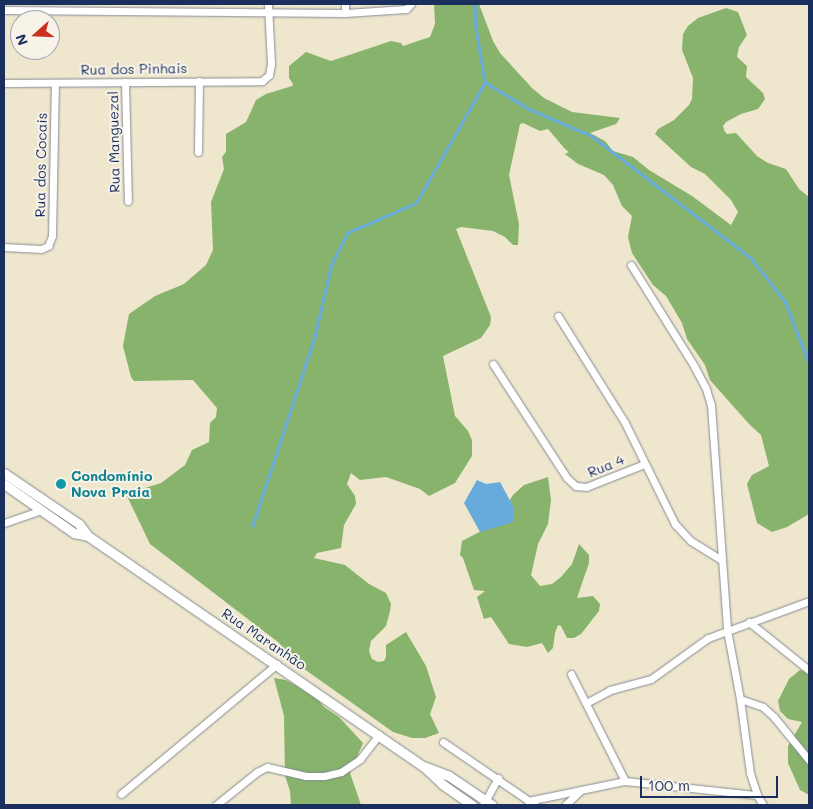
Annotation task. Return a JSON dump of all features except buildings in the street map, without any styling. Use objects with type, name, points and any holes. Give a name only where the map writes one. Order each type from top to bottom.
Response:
[{"type":"street","points":[[345,4],[345,13]]},
{"type":"street","points":[[4,10],[62,6],[268,7],[345,13],[409,6]]},
{"type":"street","name":"Rua dos Pinhais","points":[[4,83],[55,84],[265,80],[272,64],[268,7]]},
{"type":"street","points":[[198,152],[199,81]]},
{"type":"street","name":"Rua Manguezal","points":[[125,82],[128,201]]},
{"type":"street","name":"Rua dos Cocais","points":[[4,247],[41,249],[48,246],[52,236],[55,84]]},
{"type":"street","points":[[631,265],[706,389],[714,428],[727,630],[740,699],[750,773],[757,795],[763,805]]},
{"type":"street","points":[[558,316],[625,423],[644,464],[676,524],[683,534],[722,560]]},
{"type":"street","name":"Rua 4","points":[[493,364],[567,478],[576,486],[586,487],[644,464]]},
{"type":"street","name":"Rua Maranhão","points":[[4,473],[79,524],[88,536],[423,766],[442,784],[472,805]]},
{"type":"street","name":"Rua Maranhão","points":[[4,484],[74,533],[88,536]]},
{"type":"street","points":[[4,524],[38,508],[40,497]]},
{"type":"street","points":[[586,703],[610,690],[651,680],[708,638],[809,601]]},
{"type":"street","points":[[749,622],[809,670]]},
{"type":"street","points":[[121,794],[277,664]]},
{"type":"street","points":[[571,674],[625,781]]},
{"type":"street","points":[[740,699],[763,707],[774,717],[809,760]]},
{"type":"street","points":[[216,805],[257,772],[267,767],[306,776],[324,776],[341,772],[360,759],[379,735]]},
{"type":"street","points":[[443,742],[498,778],[531,803],[581,789],[625,781],[757,795]]},
{"type":"street","name":"Rua Maranhão","points":[[423,766],[449,776],[487,804]]},
{"type":"street","points":[[487,804],[498,778]]},
{"type":"street","points":[[566,805],[581,789]]},
{"type":"green space","points":[[434,4],[479,4],[493,41],[500,53],[532,88],[544,98],[572,112],[620,118],[616,124],[590,133],[605,141],[613,151],[633,157],[649,170],[692,196],[731,225],[738,212],[731,200],[705,174],[691,167],[655,134],[658,129],[674,120],[689,105],[692,99],[693,78],[682,50],[683,34],[688,26],[698,18],[726,8],[738,12],[747,35],[739,47],[737,57],[747,66],[746,77],[763,93],[765,99],[758,109],[741,114],[726,122],[723,126],[725,132],[727,134],[736,133],[757,156],[768,163],[786,169],[799,189],[809,197],[809,514],[787,527],[772,532],[757,523],[747,484],[752,475],[769,466],[761,435],[710,380],[705,365],[687,339],[682,323],[666,296],[653,285],[632,253],[628,237],[632,216],[622,206],[613,185],[604,175],[578,164],[565,154],[569,152],[548,129],[540,131],[523,123],[520,124],[509,175],[519,224],[518,245],[513,245],[505,237],[493,231],[461,227],[456,229],[491,317],[490,325],[481,338],[443,356],[455,416],[468,431],[472,440],[472,456],[455,483],[429,496],[420,489],[386,477],[360,480],[351,473],[347,484],[355,496],[356,504],[344,525],[341,548],[317,553],[314,558],[345,565],[369,584],[386,593],[391,604],[390,611],[386,626],[371,641],[369,651],[372,659],[378,662],[384,661],[386,645],[406,632],[426,666],[436,697],[430,714],[439,733],[425,738],[412,738],[393,732],[300,666],[278,642],[150,544],[126,494],[161,483],[185,465],[192,450],[209,442],[210,423],[216,417],[217,408],[193,380],[134,381],[131,377],[123,346],[129,314],[155,296],[184,284],[206,265],[213,250],[211,202],[224,169],[222,157],[226,152],[226,134],[246,122],[256,100],[266,94],[292,86],[293,84],[289,78],[289,66],[306,52],[331,61],[391,41],[401,43],[403,46],[430,37],[435,24]]},
{"type":"green space","points":[[548,477],[551,500],[548,524],[538,544],[531,575],[540,586],[552,584],[572,564],[579,544],[589,555],[589,563],[577,598],[593,596],[600,604],[599,611],[581,634],[574,638],[567,638],[561,626],[558,625],[553,648],[548,653],[542,643],[527,647],[509,644],[491,617],[484,619],[477,597],[485,591],[474,590],[463,558],[460,555],[462,541],[495,524],[513,495],[524,485]]},
{"type":"green space","points":[[800,670],[809,673],[809,795],[800,790],[788,763],[788,746],[802,722],[788,719],[780,711],[778,701],[789,679]]},
{"type":"green space","points":[[274,678],[286,680],[315,696],[324,707],[339,717],[363,743],[350,773],[361,805],[291,805],[290,791],[285,776],[284,716]]},
{"type":"water","points":[[477,480],[486,484],[500,482],[513,506],[513,522],[480,532],[464,503]]},
{"type":"waterway","points":[[475,4],[476,28],[485,82],[529,109],[592,136],[751,258],[785,301],[809,363]]},
{"type":"waterway","points":[[252,527],[315,335],[331,265],[347,233],[416,203],[485,82]]},
{"type":"place","name":"Condomínio Nova Praia","points":[[61,484]]}]
